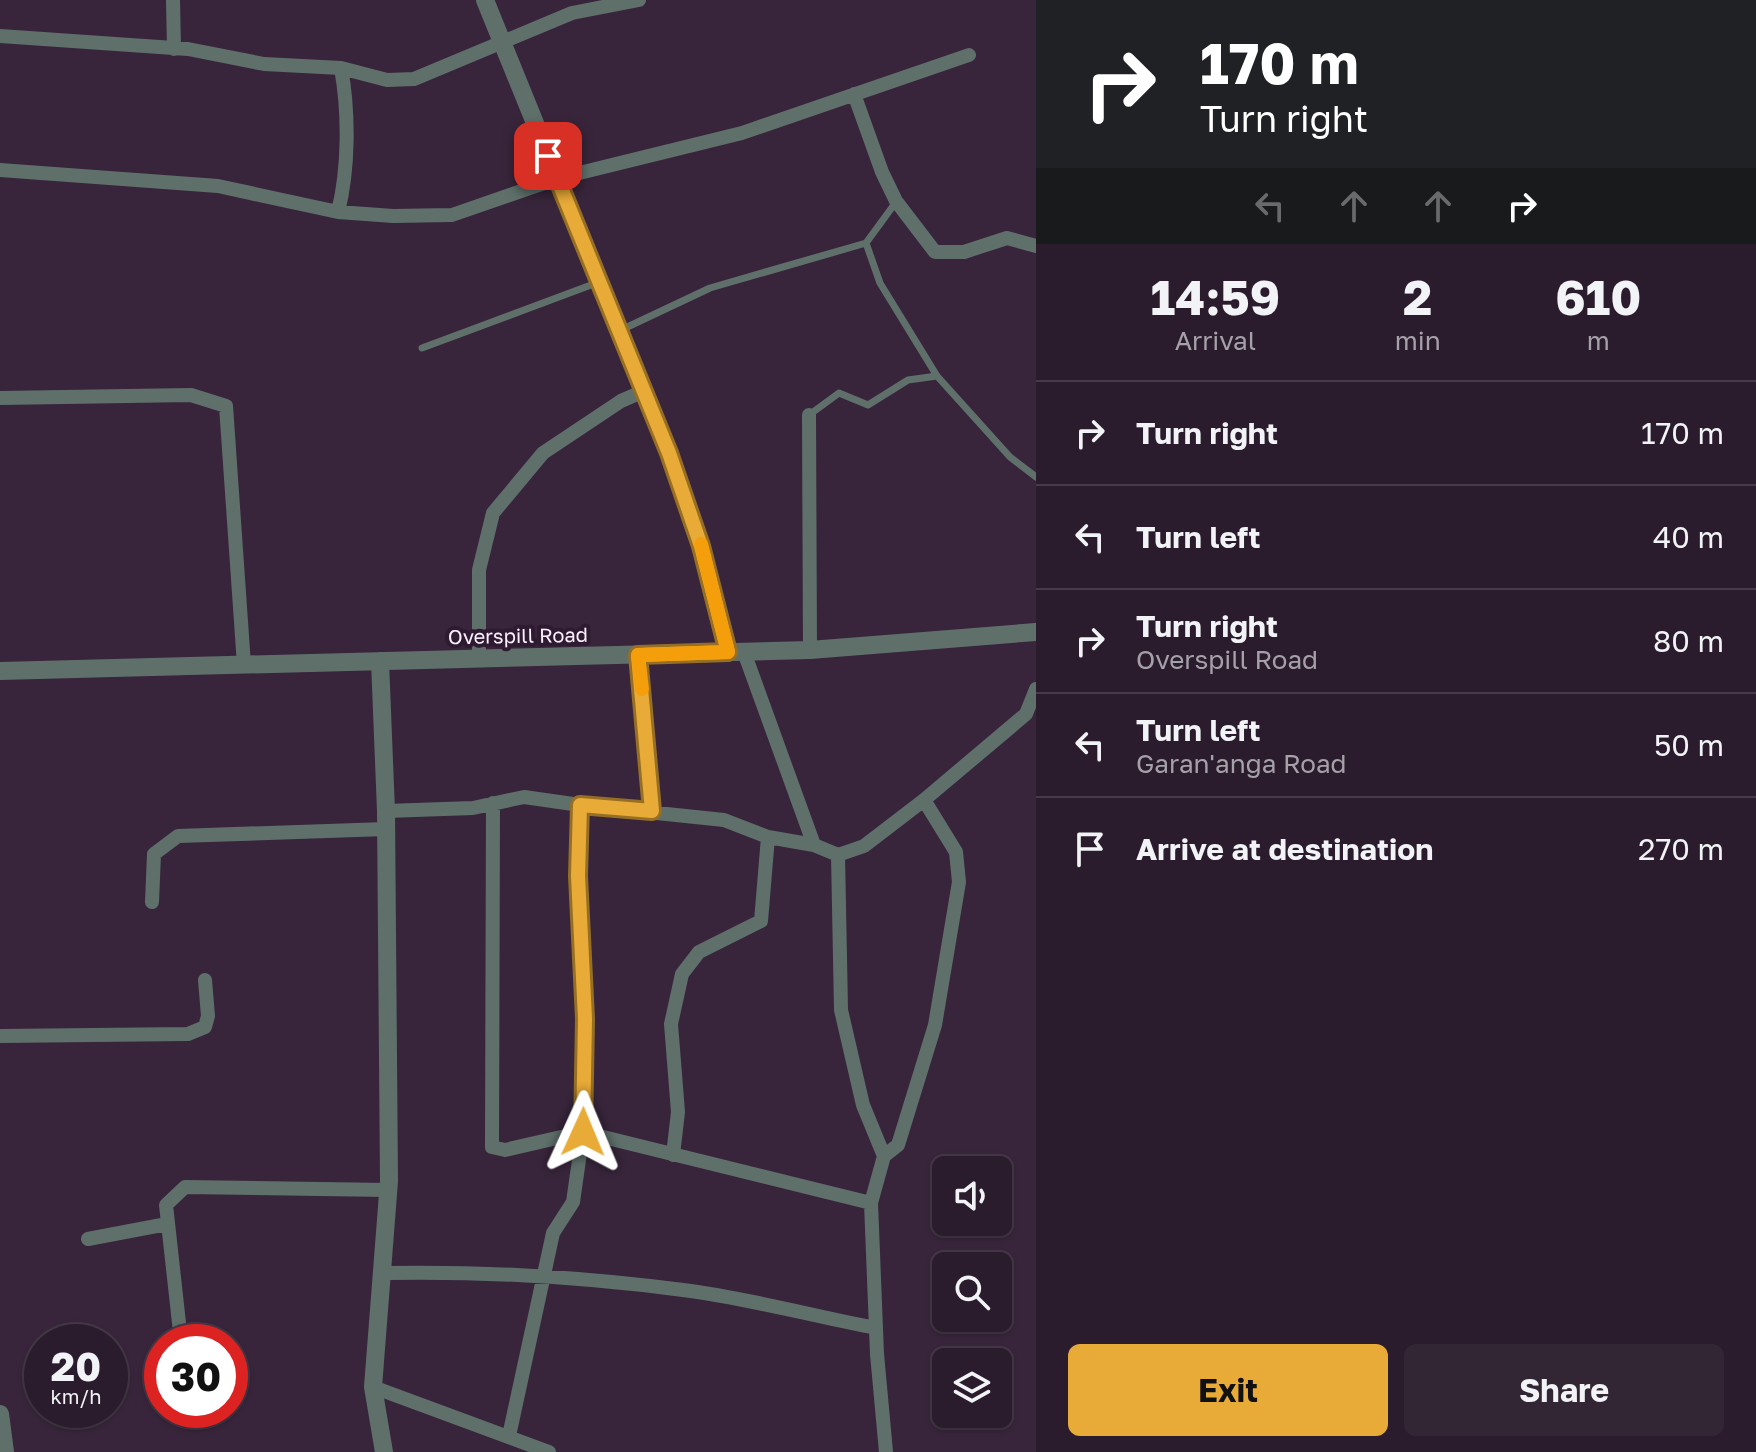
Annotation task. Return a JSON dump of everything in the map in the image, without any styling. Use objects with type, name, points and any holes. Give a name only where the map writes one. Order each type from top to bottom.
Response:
[{"type":"street","points":[[173,0],[174,49]]},
{"type":"street","points":[[485,0],[669,453],[736,652],[814,845]]},
{"type":"street","points":[[0,36],[174,49],[264,64],[341,68],[387,80],[414,79],[572,13],[639,0]]},
{"type":"street","points":[[0,170],[218,186],[338,212],[393,216],[452,215],[559,178],[742,133],[969,55]]},
{"type":"street","points":[[338,212],[345,182],[341,68]]},
{"type":"street","points":[[854,94],[882,172],[896,201],[935,252],[964,252],[1007,238],[1036,246]]},
{"type":"street","points":[[479,659],[479,570],[493,513],[543,453],[621,401],[644,391]]},
{"type":"street","points":[[0,398],[191,395],[226,406],[244,665]]},
{"type":"street","points":[[809,415],[810,650]]},
{"type":"street","name":"Overspill Road","points":[[0,671],[810,650],[1036,632]]},
{"type":"street","points":[[638,655],[652,811]]},
{"type":"street","points":[[380,661],[386,820],[388,1190],[373,1387],[384,1452]]},
{"type":"street","points":[[152,902],[154,854],[178,836],[386,820],[473,808],[524,797],[724,820],[768,837],[814,845],[838,855],[864,846],[924,800],[1026,714],[1036,689]]},
{"type":"street","points":[[886,1452],[876,1328],[871,1203],[884,1156],[898,1145],[935,1025],[959,882],[956,852],[924,800]]},
{"type":"street","points":[[493,803],[492,1147],[505,1150],[583,1132],[871,1203]]},
{"type":"street","points":[[509,1436],[553,1233],[573,1202],[583,1132],[585,1019],[578,876],[580,805]]},
{"type":"street","points":[[673,1155],[678,1112],[671,1024],[682,974],[699,952],[761,921],[768,837]]},
{"type":"street","points":[[838,855],[841,1010],[863,1105],[884,1156]]},
{"type":"street","points":[[0,1036],[188,1034],[205,1027],[208,1016],[205,980]]},
{"type":"street","points":[[179,1324],[166,1205],[185,1187],[388,1190]]},
{"type":"street","points":[[88,1239],[167,1224]]},
{"type":"street","points":[[383,1273],[447,1271],[544,1275],[686,1290],[876,1328]]},
{"type":"street","points":[[373,1387],[549,1452]]},
{"type":"street","points":[[0,1414],[5,1452]]},
{"type":"lane","points":[[619,331],[710,288],[866,243],[896,201]]},
{"type":"lane","points":[[866,243],[880,283],[937,376],[1010,457],[1036,477]]},
{"type":"lane","points":[[422,348],[599,282]]},
{"type":"lane","points":[[809,415],[839,393],[868,405],[908,380],[937,376]]},
{"type":"slow traffic","points":[[642,689],[638,655],[728,652],[701,544]]},
{"type":"route","points":[[548,156],[669,453],[701,546],[728,652],[638,655],[652,811],[580,805],[578,876],[585,1019],[583,1132]]}]
